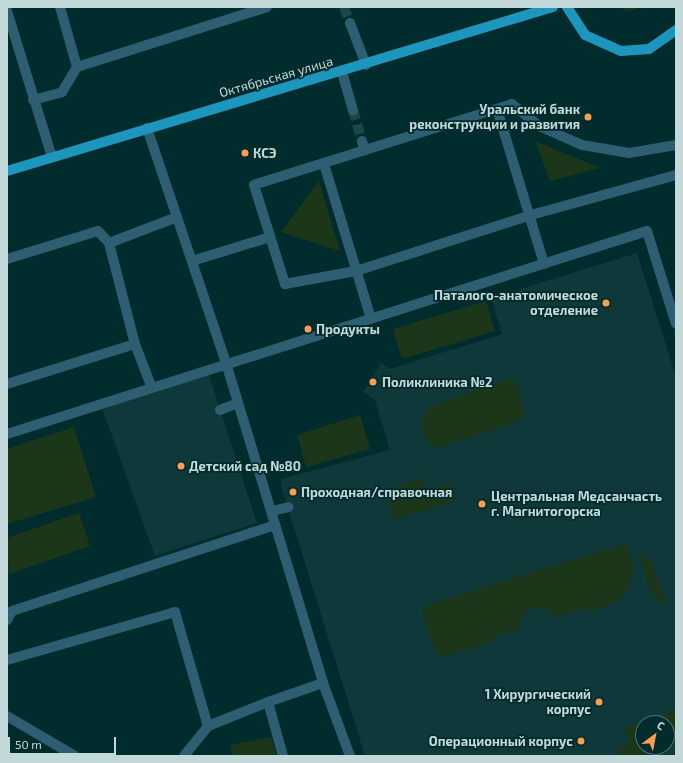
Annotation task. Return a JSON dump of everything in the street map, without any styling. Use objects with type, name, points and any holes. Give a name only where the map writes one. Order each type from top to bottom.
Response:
[{"type":"main road","name":"Октябрьская улица","points":[[7,171],[147,128],[366,65],[553,7]]},
{"type":"main road","points":[[567,7],[585,35],[621,51],[649,49],[675,33]]},
{"type":"lane","points":[[60,7],[77,67]]},
{"type":"lane","points":[[33,100],[62,92],[77,67],[267,7]]},
{"type":"lane","points":[[7,11],[33,100],[52,157]]},
{"type":"lane","points":[[350,23],[366,65]]},
{"type":"lane","points":[[342,72],[353,110]]},
{"type":"lane","points":[[676,145],[629,153],[582,145],[539,126],[512,104],[254,186],[285,284],[356,271],[531,214],[676,175]]},
{"type":"lane","points":[[498,109],[531,214],[544,264]]},
{"type":"lane","points":[[147,128],[226,364],[272,511],[323,683],[350,756]]},
{"type":"lane","points":[[362,141],[365,151]]},
{"type":"lane","points":[[324,164],[371,319]]},
{"type":"lane","points":[[109,243],[177,217]]},
{"type":"lane","points":[[7,259],[98,230],[109,243],[136,344],[151,386]]},
{"type":"lane","points":[[7,434],[151,386],[371,319],[646,231],[673,304],[676,324]]},
{"type":"lane","points":[[192,261],[270,237]]},
{"type":"lane","points":[[7,384],[136,344]]},
{"type":"lane","points":[[220,410],[238,403]]},
{"type":"lane","points":[[272,511],[289,507]]},
{"type":"lane","points":[[7,620],[12,611],[174,554],[275,525]]},
{"type":"lane","points":[[7,660],[175,612],[208,726]]},
{"type":"lane","points":[[184,756],[208,726],[268,702],[323,683]]},
{"type":"lane","points":[[268,702],[283,756]]},
{"type":"lane","points":[[7,716],[74,756]]},
{"type":"shaded area","name":"Центральная Медсанчасть г. Магнитогорска","points":[[637,253],[676,377],[676,756],[365,756],[282,489],[281,479],[390,450],[375,400],[363,392],[381,363],[390,369],[502,334],[491,298]]},
{"type":"shaded area","name":"Детский сад №80","points":[[208,372],[257,523],[155,556],[102,408]]},
{"type":"green space","points":[[616,7],[642,7],[629,11]]},
{"type":"green space","points":[[535,141],[600,168],[550,181]]},
{"type":"green space","points":[[319,181],[340,251],[281,232]]},
{"type":"green space","points":[[486,301],[495,331],[402,359],[393,329]]},
{"type":"green space","points":[[510,379],[516,382],[525,415],[523,420],[436,448],[427,443],[421,421],[431,406]]},
{"type":"green space","points":[[360,415],[370,449],[306,467],[297,435]]},
{"type":"green space","points":[[74,427],[96,497],[7,524],[7,449]]},
{"type":"green space","points":[[423,478],[426,490],[451,482],[456,501],[398,519],[393,517],[386,493],[391,488]]},
{"type":"green space","points":[[79,513],[90,546],[9,574],[7,538]]},
{"type":"green space","points":[[626,543],[634,569],[629,587],[618,602],[590,612],[588,608],[554,618],[547,610],[540,607],[527,610],[519,622],[520,629],[493,637],[494,642],[445,656],[436,652],[422,611],[428,605]]},
{"type":"green space","points":[[639,553],[653,563],[666,603],[661,604],[651,594]]},
{"type":"green space","points":[[676,709],[675,746],[675,715],[667,715],[667,712]]},
{"type":"green space","points":[[635,725],[635,755],[647,755],[620,756],[617,749],[629,745],[624,728]]},
{"type":"green space","points":[[271,737],[277,756],[233,756],[230,745]]},
{"type":"tunnel","points":[[344,7],[350,23]]},
{"type":"tunnel","points":[[353,110],[362,141]]},
{"type":"place","name":"Уральский банк реконструкции и развития","points":[[588,117]]},
{"type":"place","name":"КСЭ","points":[[245,153]]},
{"type":"place","name":"Паталого-анатомическое отделение","points":[[606,303]]},
{"type":"place","name":"Продукты","points":[[308,329]]},
{"type":"place","name":"Поликлиника №2","points":[[373,382]]},
{"type":"place","name":"Детский сад №80","points":[[181,466]]},
{"type":"place","name":"Проходная/справочная","points":[[293,492]]},
{"type":"place","name":"Центральная Медсанчасть г. Магнитогорска","points":[[482,504]]},
{"type":"place","name":"1 Хирургический корпус","points":[[599,702]]},
{"type":"place","name":"Операционный корпус","points":[[581,741]]}]
